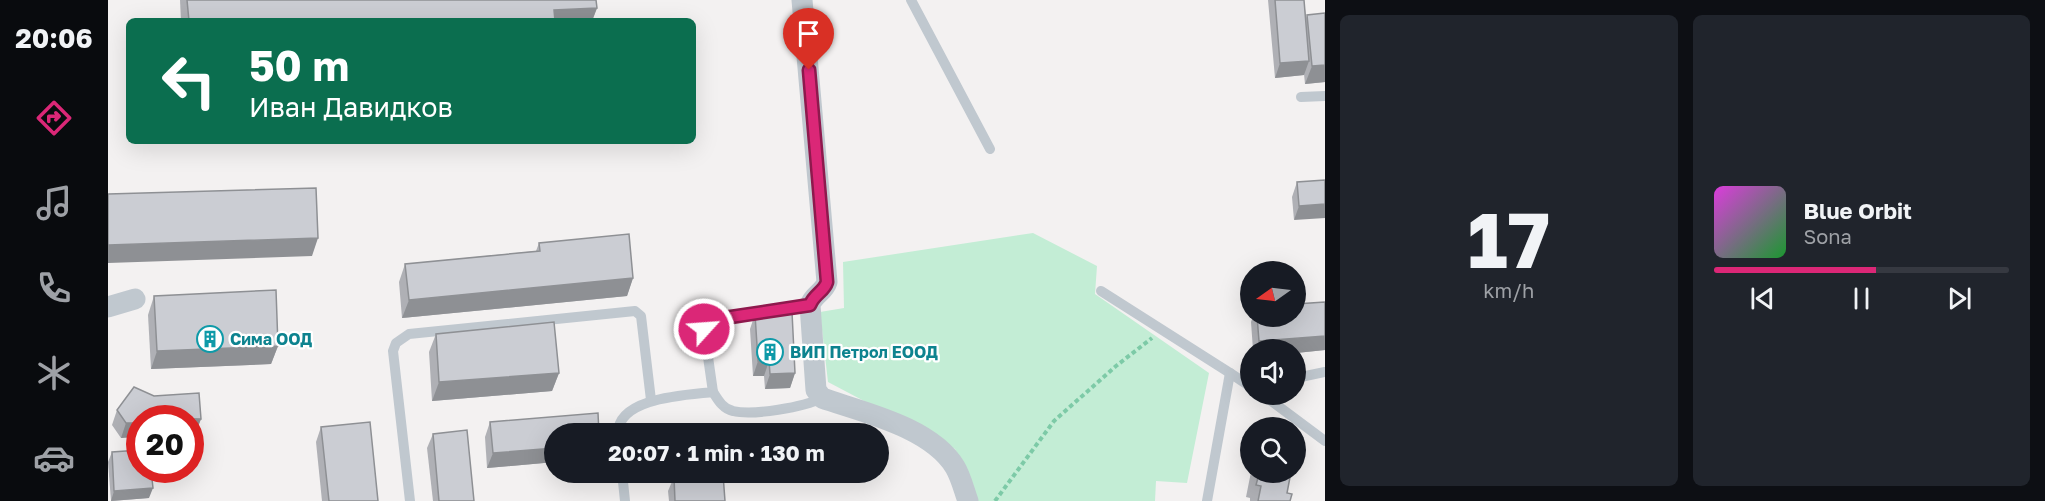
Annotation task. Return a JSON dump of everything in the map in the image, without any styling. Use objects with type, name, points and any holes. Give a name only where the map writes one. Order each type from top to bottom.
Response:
[{"type":"street","points":[[802,0],[827,282],[826,288],[813,297],[810,305],[814,380],[822,398],[896,423],[931,442],[954,466],[968,501]]},
{"type":"street","points":[[108,307],[135,299]]},
{"type":"lane","points":[[910,0],[990,148]]},
{"type":"lane","points":[[1301,97],[1325,96]]},
{"type":"lane","points":[[1101,291],[1240,380]]},
{"type":"lane","points":[[810,305],[708,322],[704,329],[713,392],[718,401],[734,411],[797,408],[822,398]]},
{"type":"lane","points":[[410,501],[393,351],[396,343],[409,334],[635,311],[641,316],[651,400]]},
{"type":"lane","points":[[1306,376],[1325,372]]},
{"type":"lane","points":[[1207,501],[1230,373]]},
{"type":"lane","points":[[620,423],[625,416],[651,400],[713,392]]},
{"type":"lane","points":[[1277,405],[1325,441]]},
{"type":"lane","points":[[623,483],[624,501]]},
{"type":"path","points":[[995,501],[1054,421],[1116,366],[1162,331]]},
{"type":"green space","points":[[1033,233],[1097,266],[1095,294],[1209,373],[1187,483],[1156,481],[1155,501],[976,501],[973,484],[955,449],[828,382],[820,312],[844,308],[843,262]]},
{"type":"building","points":[[187,0],[596,0],[597,8],[554,10],[555,18],[189,18]]},
{"type":"building","points":[[1275,0],[1304,0],[1309,61],[1280,63]]},
{"type":"building","points":[[1325,13],[1325,65],[1312,66],[1307,15]]},
{"type":"building","points":[[1325,180],[1325,204],[1299,206],[1297,182]]},
{"type":"building","points":[[316,188],[318,238],[108,245],[108,194]]},
{"type":"building","points":[[629,234],[633,278],[409,300],[405,264],[540,251],[539,243]]},
{"type":"building","name":"Сима ООД","points":[[276,290],[278,346],[157,351],[154,296]]},
{"type":"building","points":[[1325,302],[1325,336],[1259,339],[1258,327],[1306,327],[1306,303]]},
{"type":"building","name":"ВИП Петрол ЕООД","points":[[792,312],[795,373],[770,374],[769,361],[758,361],[755,314]]},
{"type":"building","points":[[554,322],[559,373],[439,382],[436,334]]},
{"type":"building","points":[[134,387],[154,396],[199,393],[200,405],[126,405],[126,423],[117,410]]},
{"type":"building","points":[[598,413],[598,423],[544,423],[544,449],[493,453],[490,422]]},
{"type":"building","points":[[370,422],[378,501],[329,501],[321,427]]},
{"type":"building","points":[[467,430],[474,501],[439,501],[433,434]]},
{"type":"building","points":[[126,451],[126,483],[152,483],[153,488],[114,491],[112,452]]},
{"type":"building","points":[[674,483],[724,483],[725,501],[675,501]]},
{"type":"building","points":[[1257,483],[1289,483],[1287,493],[1292,494],[1290,501],[1258,501],[1261,486],[1256,485]]},
{"type":"place","name":"Сима ООД","points":[[210,339]]},
{"type":"place","name":"ВИП Петрол ЕООД","points":[[770,352]]},
{"type":"route","points":[[704,329],[711,320],[810,305],[813,297],[826,288],[809,70]]}]
